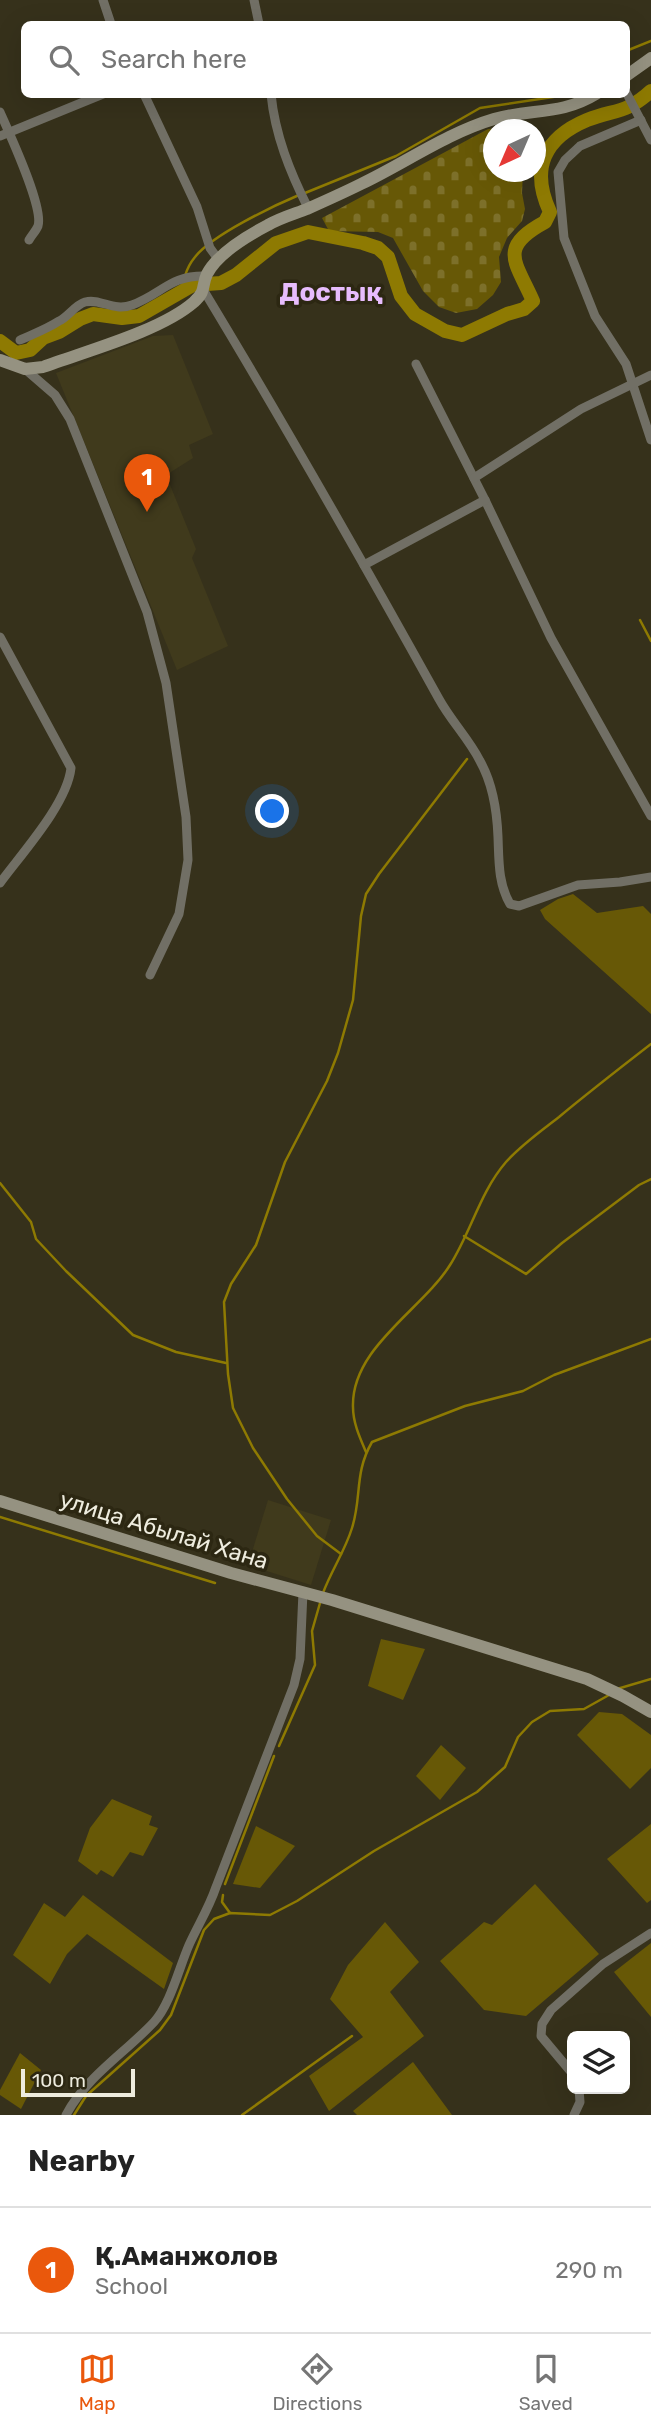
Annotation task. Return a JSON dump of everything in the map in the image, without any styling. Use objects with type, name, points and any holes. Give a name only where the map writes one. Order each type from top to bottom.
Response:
[{"type":"main road","points":[[630,73],[651,58]]},
{"type":"main road","points":[[0,360],[25,369],[43,367],[153,326],[177,314],[204,291],[206,276],[218,258],[269,224],[362,184],[470,128],[495,118],[562,110],[590,98]]},
{"type":"main road","name":"улица Абылай Хана","points":[[0,1501],[587,1679],[651,1712]]},
{"type":"street","points":[[103,0],[110,21]]},
{"type":"street","points":[[254,0],[258,21]]},
{"type":"street","points":[[4,134],[93,98]]},
{"type":"street","points":[[146,98],[197,207],[210,248],[218,258]]},
{"type":"street","points":[[272,98],[290,173],[308,208]]},
{"type":"street","points":[[630,98],[651,140]]},
{"type":"street","points":[[0,112],[4,134],[26,173],[38,211],[38,225],[29,240]]},
{"type":"street","points":[[641,120],[580,146],[565,160],[558,172],[564,238],[595,316],[626,364],[651,440]]},
{"type":"street","points":[[20,340],[61,320],[82,303],[93,302],[115,308],[128,307],[176,280],[189,275],[206,276]]},
{"type":"street","points":[[204,291],[449,717],[480,760],[494,792],[499,871],[503,891],[510,904],[519,906],[578,885],[651,877]]},
{"type":"street","points":[[416,364],[551,638],[651,816]]},
{"type":"street","points":[[25,369],[55,395],[70,419],[147,612],[166,683],[186,817],[188,860],[179,914],[150,975]]},
{"type":"street","points":[[474,478],[581,409],[651,375]]},
{"type":"street","points":[[364,565],[485,500]]},
{"type":"street","points":[[0,637],[71,768],[69,782],[43,825],[0,883]]},
{"type":"street","points":[[66,2115],[82,2091],[155,2022],[167,2006],[173,1982],[190,1942],[209,1908],[294,1685],[300,1659],[303,1592]]},
{"type":"street","points":[[567,2067],[541,2036],[542,2024],[551,2010],[603,1964],[651,1933]]},
{"type":"street","points":[[574,2115],[580,2102],[579,2094]]},
{"type":"shaded area","points":[[173,335],[213,434],[189,445],[193,458],[166,475],[196,549],[192,558],[228,646],[177,670],[56,373],[153,336]]},
{"type":"shaded area","points":[[268,1500],[331,1520],[311,1585],[248,1565]]},
{"type":"green space","points":[[483,132],[483,182],[523,182],[525,209],[522,221],[507,238],[499,257],[501,282],[493,295],[477,309],[456,313],[439,307],[423,291],[393,238],[378,232],[329,231],[322,218]]},
{"type":"green space","points":[[573,894],[597,913],[643,906],[651,914],[651,1014],[545,919],[540,910]]},
{"type":"green space","points":[[381,1639],[425,1649],[403,1700],[368,1686]]},
{"type":"green space","points":[[599,1712],[622,1714],[651,1735],[651,1768],[630,1789],[577,1735]]},
{"type":"green space","points":[[441,1745],[466,1768],[440,1800],[416,1776]]},
{"type":"green space","points":[[112,1799],[152,1816],[149,1825],[158,1828],[143,1856],[130,1852],[113,1877],[101,1870],[97,1875],[78,1861],[90,1828]]},
{"type":"green space","points":[[651,1824],[651,1900],[647,1903],[607,1859]]},
{"type":"green space","points":[[256,1826],[295,1846],[260,1888],[233,1884]]},
{"type":"green space","points":[[535,1884],[599,1954],[526,2016],[484,2010],[440,1961],[484,1922],[492,1925]]},
{"type":"green space","points":[[83,1895],[173,1963],[164,1989],[87,1934],[67,1954],[50,1984],[13,1955],[44,1903],[65,1917]]},
{"type":"green space","points":[[385,1922],[419,1962],[390,1992],[424,2036],[329,2111],[309,2076],[363,2037],[330,1999],[348,1965]]},
{"type":"green space","points":[[651,1943],[651,2017],[614,1972]]},
{"type":"green space","points":[[20,2053],[41,2070],[21,2109],[0,2095],[0,2090]]},
{"type":"green space","points":[[413,2062],[452,2115],[357,2115],[353,2111]]},
{"type":"waterway","points":[[630,49],[651,41]]},
{"type":"waterway","points":[[0,341],[16,353],[30,350],[43,338],[93,314],[122,318],[139,316],[193,285],[221,283],[236,275],[276,243],[308,232],[378,248],[388,257],[401,296],[415,314],[445,331],[462,335],[524,309],[533,301],[517,266],[516,248],[530,231],[545,222],[550,212],[541,182],[545,157],[551,146],[572,127],[634,104],[651,91]]},
{"type":"waterway","points":[[305,193],[396,156],[480,108],[546,98]]},
{"type":"waterway","points":[[185,276],[203,248],[259,214],[299,195]]},
{"type":"waterway","points":[[180,293],[183,283]]},
{"type":"waterway","points":[[640,620],[651,641]]},
{"type":"waterway","points":[[341,1554],[317,1536],[287,1499],[253,1448],[233,1408],[228,1374],[224,1302],[231,1284],[256,1245],[285,1162],[327,1081],[338,1053],[353,1000],[361,916],[366,894],[467,759]]},
{"type":"waterway","points":[[366,1452],[359,1436],[353,1407],[355,1386],[363,1366],[375,1348],[438,1282],[450,1265],[489,1186],[506,1162],[651,1044]]},
{"type":"waterway","points":[[464,1236],[526,1274],[562,1243],[639,1185],[651,1179]]},
{"type":"waterway","points":[[0,1183],[31,1222],[36,1239],[133,1335],[176,1352],[226,1363]]},
{"type":"waterway","points":[[323,1593],[352,1528],[360,1475],[372,1442],[465,1406],[523,1391],[554,1375],[651,1339]]},
{"type":"waterway","points":[[0,1517],[215,1583]]},
{"type":"waterway","points":[[279,1746],[315,1665],[312,1631],[320,1603]]},
{"type":"waterway","points":[[617,1689],[651,1679]]},
{"type":"waterway","points":[[74,2115],[86,2096],[160,2030],[171,2015],[204,1930],[214,1919],[230,1913],[270,1915],[297,1901],[374,1851],[477,1792],[505,1767],[518,1737],[532,1722],[550,1711],[584,1709],[609,1695]]},
{"type":"waterway","points":[[225,1884],[274,1756]]},
{"type":"waterway","points":[[223,1895],[222,1902],[230,1913]]},
{"type":"waterway","points":[[242,2115],[352,2036]]},
{"type":"place","name":"Қ.Аманжолов","points":[[147,512]]},
{"type":"district","name":"Достық","points":[[331,292]]}]
